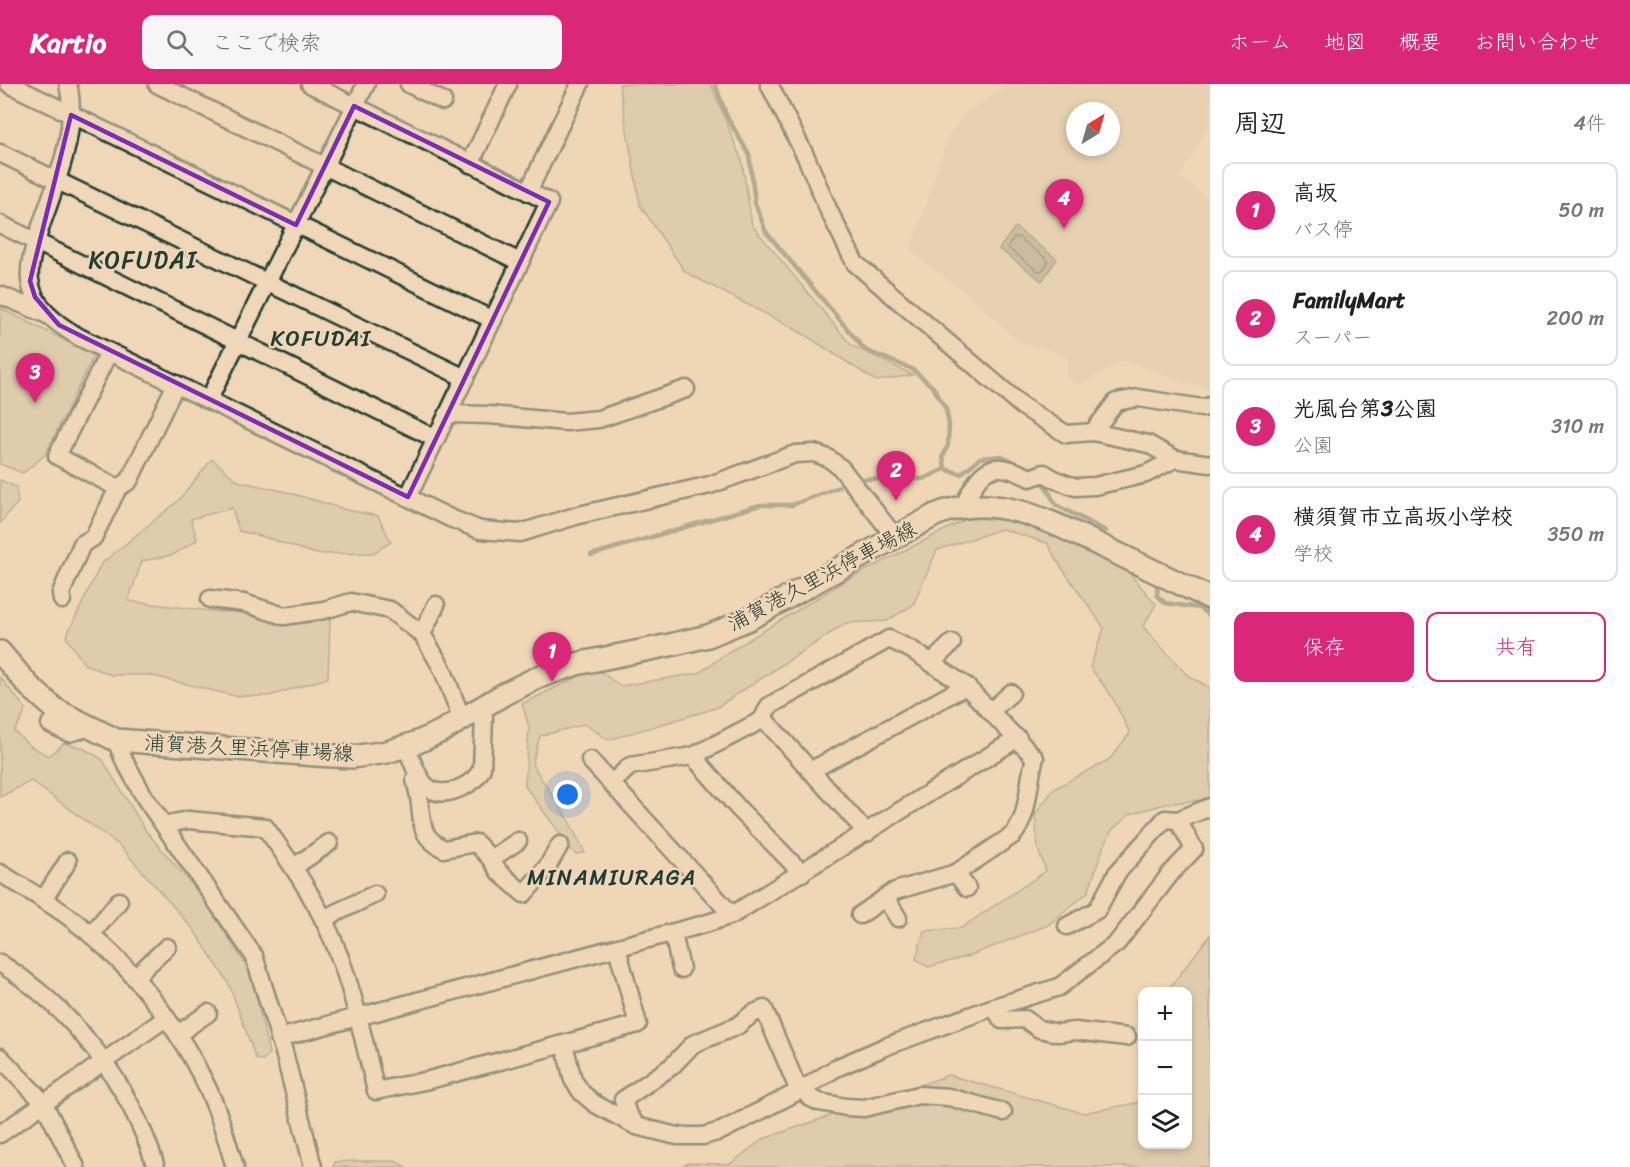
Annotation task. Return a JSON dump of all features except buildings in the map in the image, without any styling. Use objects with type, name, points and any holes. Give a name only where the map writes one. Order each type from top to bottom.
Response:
[{"type":"main road","name":"浦賀港久里浜停車場線","points":[[0,652],[29,686],[56,710],[117,740],[257,752],[352,757],[387,752],[406,746],[442,731],[471,713],[539,678],[576,664],[708,636],[749,619],[942,512],[963,507],[999,507],[1035,515],[1210,598]]},
{"type":"street","points":[[9,84],[492,320]]},
{"type":"street","points":[[68,84],[71,97],[68,138],[36,242],[30,280],[35,297],[59,326],[450,518],[480,530],[520,533],[579,515],[710,485],[795,454],[814,453],[828,458],[842,468],[895,537]]},
{"type":"street","points":[[157,84],[520,262]]},
{"type":"street","points":[[310,84],[549,202],[408,497]]},
{"type":"street","points":[[209,399],[366,84]]},
{"type":"street","points":[[409,84],[436,93]]},
{"type":"street","points":[[470,164],[508,84]]},
{"type":"street","points":[[528,192],[579,84]]},
{"type":"street","points":[[769,84],[807,157],[855,262],[1022,406],[1066,434],[1093,432],[1148,444],[1175,459],[1210,464]]},
{"type":"street","points":[[0,153],[465,378]]},
{"type":"street","points":[[0,224],[436,439]]},
{"type":"street","points":[[0,295],[48,315]]},
{"type":"street","points":[[109,352],[57,456],[118,488]]},
{"type":"street","points":[[62,600],[61,593],[82,544],[93,538],[118,488],[129,481],[176,384]]},
{"type":"street","points":[[449,414],[489,415],[566,423],[599,419],[686,389]]},
{"type":"street","points":[[1093,432],[1116,402],[1138,398],[1202,408],[1210,406]]},
{"type":"street","points":[[963,507],[977,478],[986,471],[1003,468],[1037,476],[1044,473],[1075,487],[1094,477],[1146,474],[1175,459]]},
{"type":"street","points":[[210,599],[244,603],[284,616],[324,610],[351,602],[390,610],[422,634],[471,713],[484,717],[480,774],[465,786],[449,793],[440,794],[425,786],[406,746]]},
{"type":"street","points":[[422,634],[436,605]]},
{"type":"street","points":[[612,783],[630,766],[693,756],[764,718],[769,706],[889,639],[912,650],[966,686],[1035,758],[1029,775],[1025,807],[1013,844],[956,873],[895,891],[860,915]]},
{"type":"street","points":[[931,663],[952,643]]},
{"type":"street","points":[[810,771],[966,686]]},
{"type":"street","points":[[991,711],[1011,693]]},
{"type":"street","points":[[764,718],[867,833]]},
{"type":"street","points":[[50,724],[69,733],[90,728]]},
{"type":"street","points":[[279,1038],[673,933],[732,915],[1018,738]]},
{"type":"street","points":[[117,740],[124,760],[145,798],[254,956],[314,1167]]},
{"type":"street","points":[[693,756],[739,809],[802,873]]},
{"type":"street","points":[[590,760],[732,915]]},
{"type":"street","points":[[418,775],[415,779],[420,798],[421,823],[426,835],[444,849],[476,843],[491,859],[499,872],[524,894],[547,867],[560,845]]},
{"type":"street","points":[[1067,926],[1096,910],[1117,873],[1165,819],[1178,820],[1210,807]]},
{"type":"street","points":[[164,825],[188,820],[265,827],[294,867],[323,918],[340,958],[376,1091],[429,1080],[638,1024],[617,948]]},
{"type":"street","points":[[564,1044],[573,1080],[582,1093],[596,1104],[636,1126],[677,1136],[703,1136],[721,1131],[801,1090],[836,1068],[887,1046],[994,1007],[1059,987],[1117,943],[1171,873],[1194,849],[1178,820]]},
{"type":"street","points":[[491,859],[518,841]]},
{"type":"street","points":[[294,867],[329,843]]},
{"type":"street","points":[[43,900],[68,861]]},
{"type":"street","points":[[0,873],[69,917],[135,977],[178,1034],[205,1082],[235,1167]]},
{"type":"street","points":[[956,873],[967,888]]},
{"type":"street","points":[[323,918],[375,894]]},
{"type":"street","points":[[885,897],[898,918]]},
{"type":"street","points":[[91,935],[119,901]]},
{"type":"street","points":[[673,933],[681,969]]},
{"type":"street","points":[[135,977],[167,947]]},
{"type":"street","points":[[0,963],[44,995],[66,1015],[105,1062],[126,1095],[150,1146],[156,1167]]},
{"type":"street","points":[[994,1007],[1002,1020],[1025,1018],[1039,1029],[1058,1033],[1075,1031],[1127,1037]]},
{"type":"street","points":[[636,1126],[623,1100],[672,1066],[693,1044],[736,1026],[752,1014],[765,1009],[801,1090],[819,1102],[864,1108],[919,1095],[949,1097],[1003,1112]]},
{"type":"street","points":[[178,1034],[208,1013]]},
{"type":"street","points":[[0,1134],[166,1018]]},
{"type":"street","points":[[0,1056],[43,1102],[76,1167]]},
{"type":"highlighted area","points":[[354,106],[549,202],[408,497],[59,325],[35,297],[30,281],[71,115],[296,225]]},
{"type":"shaded area","points":[[619,84],[711,84],[742,161],[752,225],[851,345],[913,375],[876,381],[802,333],[685,272],[640,205]]},
{"type":"shaded area","points":[[1010,84],[1210,84],[1210,120],[1200,143],[1180,177],[1210,200],[1210,386],[1183,383],[1140,365],[1122,361],[1087,381],[1077,384],[1066,379],[1068,359],[1062,354],[1018,341],[966,293],[910,251],[948,137],[964,114]]},
{"type":"shaded area","points":[[0,308],[94,355],[45,455],[23,473],[0,464]]},
{"type":"shaded area","points":[[212,459],[238,481],[378,516],[391,542],[373,553],[316,554],[239,531],[232,508],[191,519],[197,540],[173,555],[142,561],[128,601],[220,612],[294,607],[330,620],[328,678],[269,696],[235,696],[149,675],[111,675],[84,664],[66,637],[101,564],[178,501]]},
{"type":"shaded area","points":[[0,480],[16,487],[18,502],[0,523]]},
{"type":"shaded area","points":[[970,517],[1023,522],[1123,566],[1156,604],[1143,627],[1187,675],[1210,688],[1210,799],[1166,804],[1130,814],[1112,830],[1103,848],[1088,892],[1048,925],[966,957],[928,967],[916,959],[924,931],[961,928],[1046,871],[1038,849],[1035,814],[1054,789],[1110,759],[1130,733],[1112,697],[1090,667],[1104,628],[1047,543],[1002,529],[937,550],[913,605],[887,621],[846,623],[716,708],[608,740],[585,724],[540,736],[532,764],[569,821],[585,853],[575,854],[525,786],[529,727],[522,704],[596,668],[620,686],[699,673],[727,653],[845,581]]},
{"type":"shaded area","points":[[0,677],[25,708],[23,717],[14,731],[30,746],[49,756],[64,743],[83,748],[102,759],[146,831],[201,895],[251,973],[269,1053],[263,1060],[256,1059],[229,984],[194,930],[120,846],[31,781],[0,797]]},
{"type":"shaded area","points":[[1210,935],[1210,1167],[681,1167],[688,1163],[730,1164],[763,1139],[949,1075],[1083,1113],[1138,1103],[1138,1149],[1192,1149],[1192,987],[1170,987]]},
{"type":"shaded area","points":[[395,1161],[406,1167],[333,1167],[335,1162]]},
{"type":"water","points":[[1015,227],[1057,259],[1042,281],[999,249]]},
{"type":"waterway","points":[[715,84],[727,117],[749,154],[755,203],[766,232],[865,350],[912,369],[933,387],[946,409],[949,425],[948,445],[943,456],[945,469],[961,474],[980,458],[1002,456],[1025,467]]},
{"type":"waterway","points":[[863,479],[923,479],[945,469]]},
{"type":"waterway","points":[[1038,479],[1046,487],[1056,505],[1106,531]]},
{"type":"waterway","points":[[591,555],[760,505],[792,505],[839,487]]},
{"type":"waterway","points":[[1158,580],[1157,595],[1165,603],[1199,608],[1210,616]]},
{"type":"place","name":"横須賀市立高坂小学校","points":[[1064,229]]},
{"type":"place","name":"光風台第3公園","points":[[35,403]]},
{"type":"place","name":"FamilyMart","points":[[896,501]]},
{"type":"place","name":"高坂","points":[[552,682]]},
{"type":"district","name":"KOFUDAI","points":[[143,260]]},
{"type":"district","name":"KOFUDAI","points":[[321,338]]},
{"type":"district","name":"MINAMIURAGA","points":[[612,877]]}]
